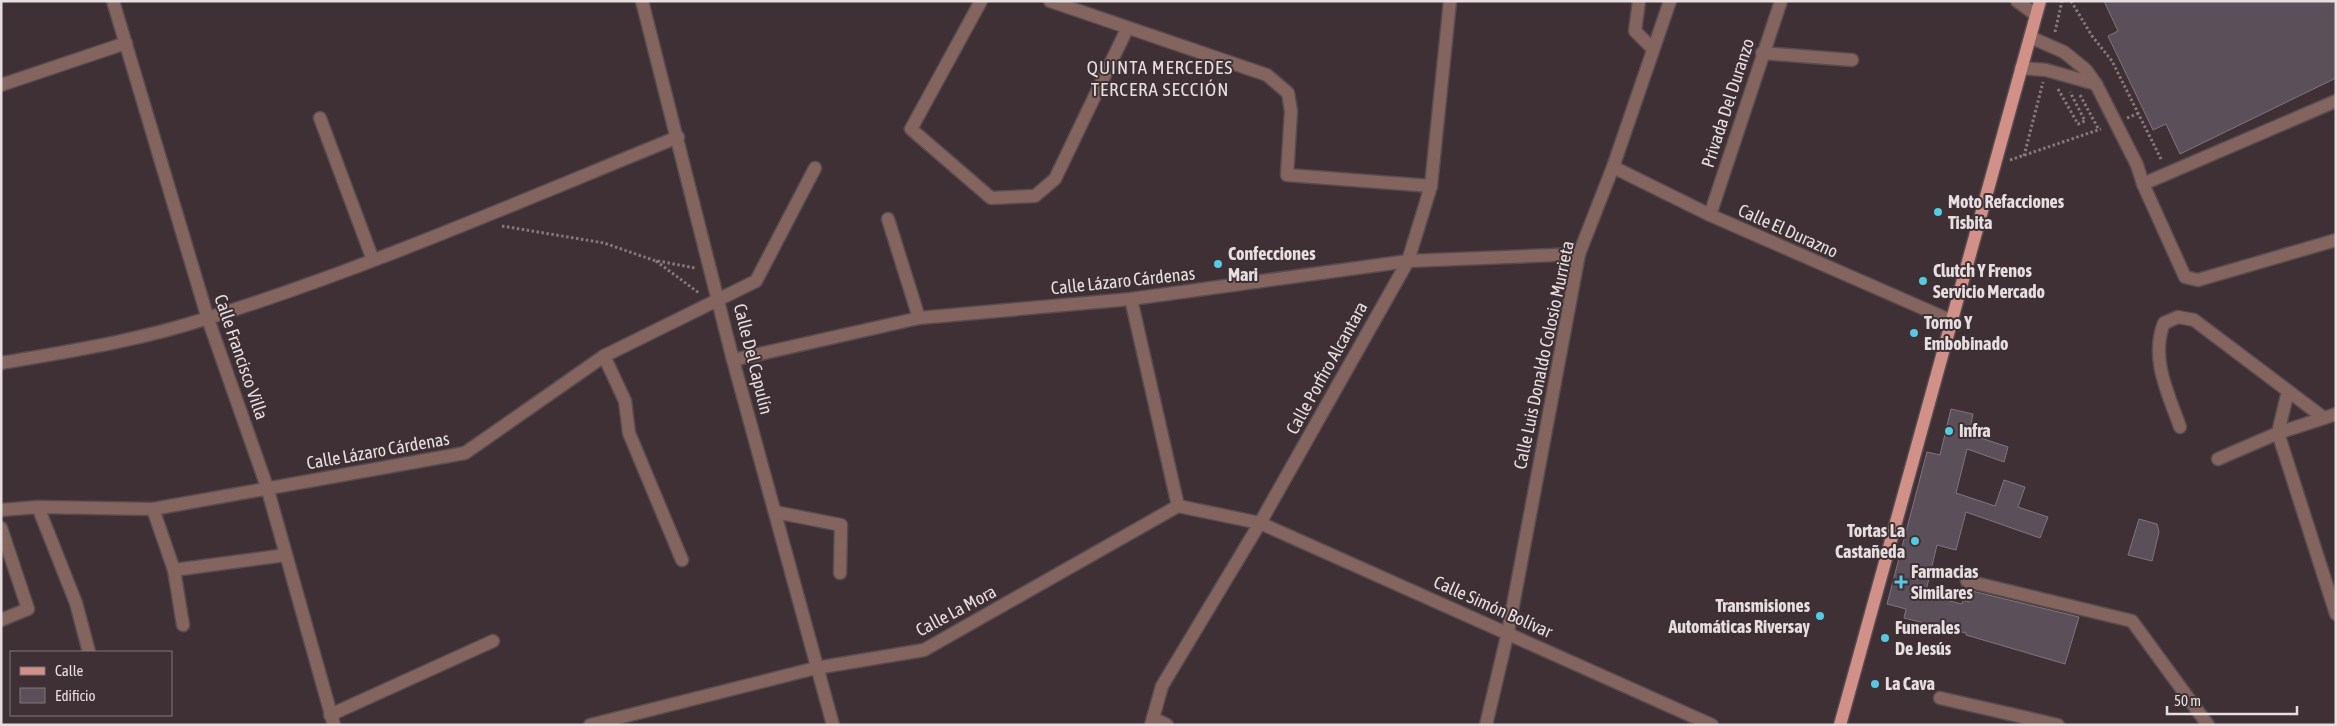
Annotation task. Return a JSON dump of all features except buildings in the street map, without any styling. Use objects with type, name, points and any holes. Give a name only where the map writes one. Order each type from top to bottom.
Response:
[{"type":"main road","points":[[1840,725],[2040,1]]},
{"type":"street","name":"Calle Francisco Villa","points":[[113,1],[208,319],[267,487],[332,720]]},
{"type":"street","name":"Calle Del Capulín","points":[[642,1],[712,269],[715,300],[776,512],[816,668],[833,725]]},
{"type":"street","points":[[981,1],[911,129],[991,198],[1036,196],[1055,180],[1127,29]]},
{"type":"street","points":[[1050,1],[1127,29],[1266,75],[1288,93],[1291,111],[1287,175],[1431,186]]},
{"type":"street","name":"Calle Porfiro Alcantara","points":[[1152,721],[1162,686],[1260,523],[1408,261],[1431,186],[1450,1]]},
{"type":"street","points":[[1639,1],[1635,31],[1652,48]]},
{"type":"street","name":"Calle Luis Donaldo Colosio Murrieta","points":[[1486,725],[1508,632],[1579,254],[1613,167],[1652,48],[1670,1]]},
{"type":"street","name":"Privada Del Duranzo","points":[[1710,215],[1762,53],[1781,1]]},
{"type":"street","points":[[2018,1],[2036,15]]},
{"type":"street","points":[[2030,37],[2064,52],[2086,70],[2096,84],[2137,164],[2143,184],[2185,277],[2198,280],[2336,240]]},
{"type":"street","points":[[1,85],[126,43]]},
{"type":"street","points":[[1762,53],[1852,60]]},
{"type":"street","points":[[2022,68],[2046,70],[2096,84]]},
{"type":"street","points":[[2143,184],[2336,101]]},
{"type":"street","points":[[320,118],[373,260]]},
{"type":"street","points":[[1,363],[111,344],[208,319],[373,260],[678,137]]},
{"type":"street","name":"Calle El Durazno","points":[[1613,167],[1710,215],[1952,321]]},
{"type":"street","name":"Calle Lázaro Cárdenas","points":[[1,510],[38,507],[153,509],[267,487],[465,453],[604,356],[756,281],[814,168]]},
{"type":"street","points":[[888,220],[919,318]]},
{"type":"street","name":"Calle Lázaro Cárdenas","points":[[733,360],[919,318],[1131,299],[1408,261],[1579,254]]},
{"type":"street","points":[[1131,299],[1178,506],[1260,523]]},
{"type":"street","points":[[2180,427],[2159,364],[2158,338],[2164,323],[2178,317],[2194,320],[2288,391],[2330,416]]},
{"type":"street","points":[[604,356],[625,401],[629,433],[682,560]]},
{"type":"street","points":[[2288,391],[2278,433],[2336,614]]},
{"type":"street","points":[[2218,459],[2278,433],[2330,416]]},
{"type":"street","name":"Calle La Mora","points":[[590,725],[816,668],[924,650],[1178,506]]},
{"type":"street","points":[[38,507],[76,603],[89,651]]},
{"type":"street","points":[[153,509],[174,570],[183,625]]},
{"type":"street","points":[[776,512],[840,525],[840,572]]},
{"type":"street","name":"Calle Simón Bolívar","points":[[1260,523],[1508,632],[1712,725]]},
{"type":"street","points":[[1,528],[28,609],[1,620]]},
{"type":"street","points":[[174,570],[286,555]]},
{"type":"street","points":[[1966,581],[2132,621],[2208,725]]},
{"type":"street","points":[[332,720],[493,641]]},
{"type":"street","points":[[1940,698],[2058,725]]},
{"type":"street","points":[[1152,721],[1167,725]]},
{"type":"path","points":[[2071,1],[2092,36],[2112,61],[2170,174]]},
{"type":"path","points":[[2057,88],[2078,124],[2085,121],[2068,89],[2076,86],[2099,130]]},
{"type":"path","points":[[1995,165],[2039,152],[2092,132]]},
{"type":"path","points":[[488,214],[502,226],[604,243],[653,260],[689,268],[712,269]]},
{"type":"path","points":[[653,260],[715,300]]},
{"type":"place","name":"Moto Refacciones Tisbita","points":[[1938,212]]},
{"type":"place","name":"Confecciones Mari","points":[[1218,264]]},
{"type":"place","name":"Clutch Y Frenos Servicio Mercado","points":[[1923,281]]},
{"type":"place","name":"Torno Y Embobinado","points":[[1914,333]]},
{"type":"place","name":"Infra","points":[[1949,431]]},
{"type":"place","name":"Tortas La Castañeda","points":[[1915,541]]},
{"type":"place","name":"Farmacias Similares","points":[[1901,582]]},
{"type":"place","name":"Transmisiones Automáticas Riversay","points":[[1820,616]]},
{"type":"place","name":"Funerales De Jesús","points":[[1885,638]]},
{"type":"place","name":"La Cava","points":[[1875,684]]},
{"type":"district","name":"QUINTA MERCEDES TERCERA SECCIÓN","points":[[1160,78]]}]
